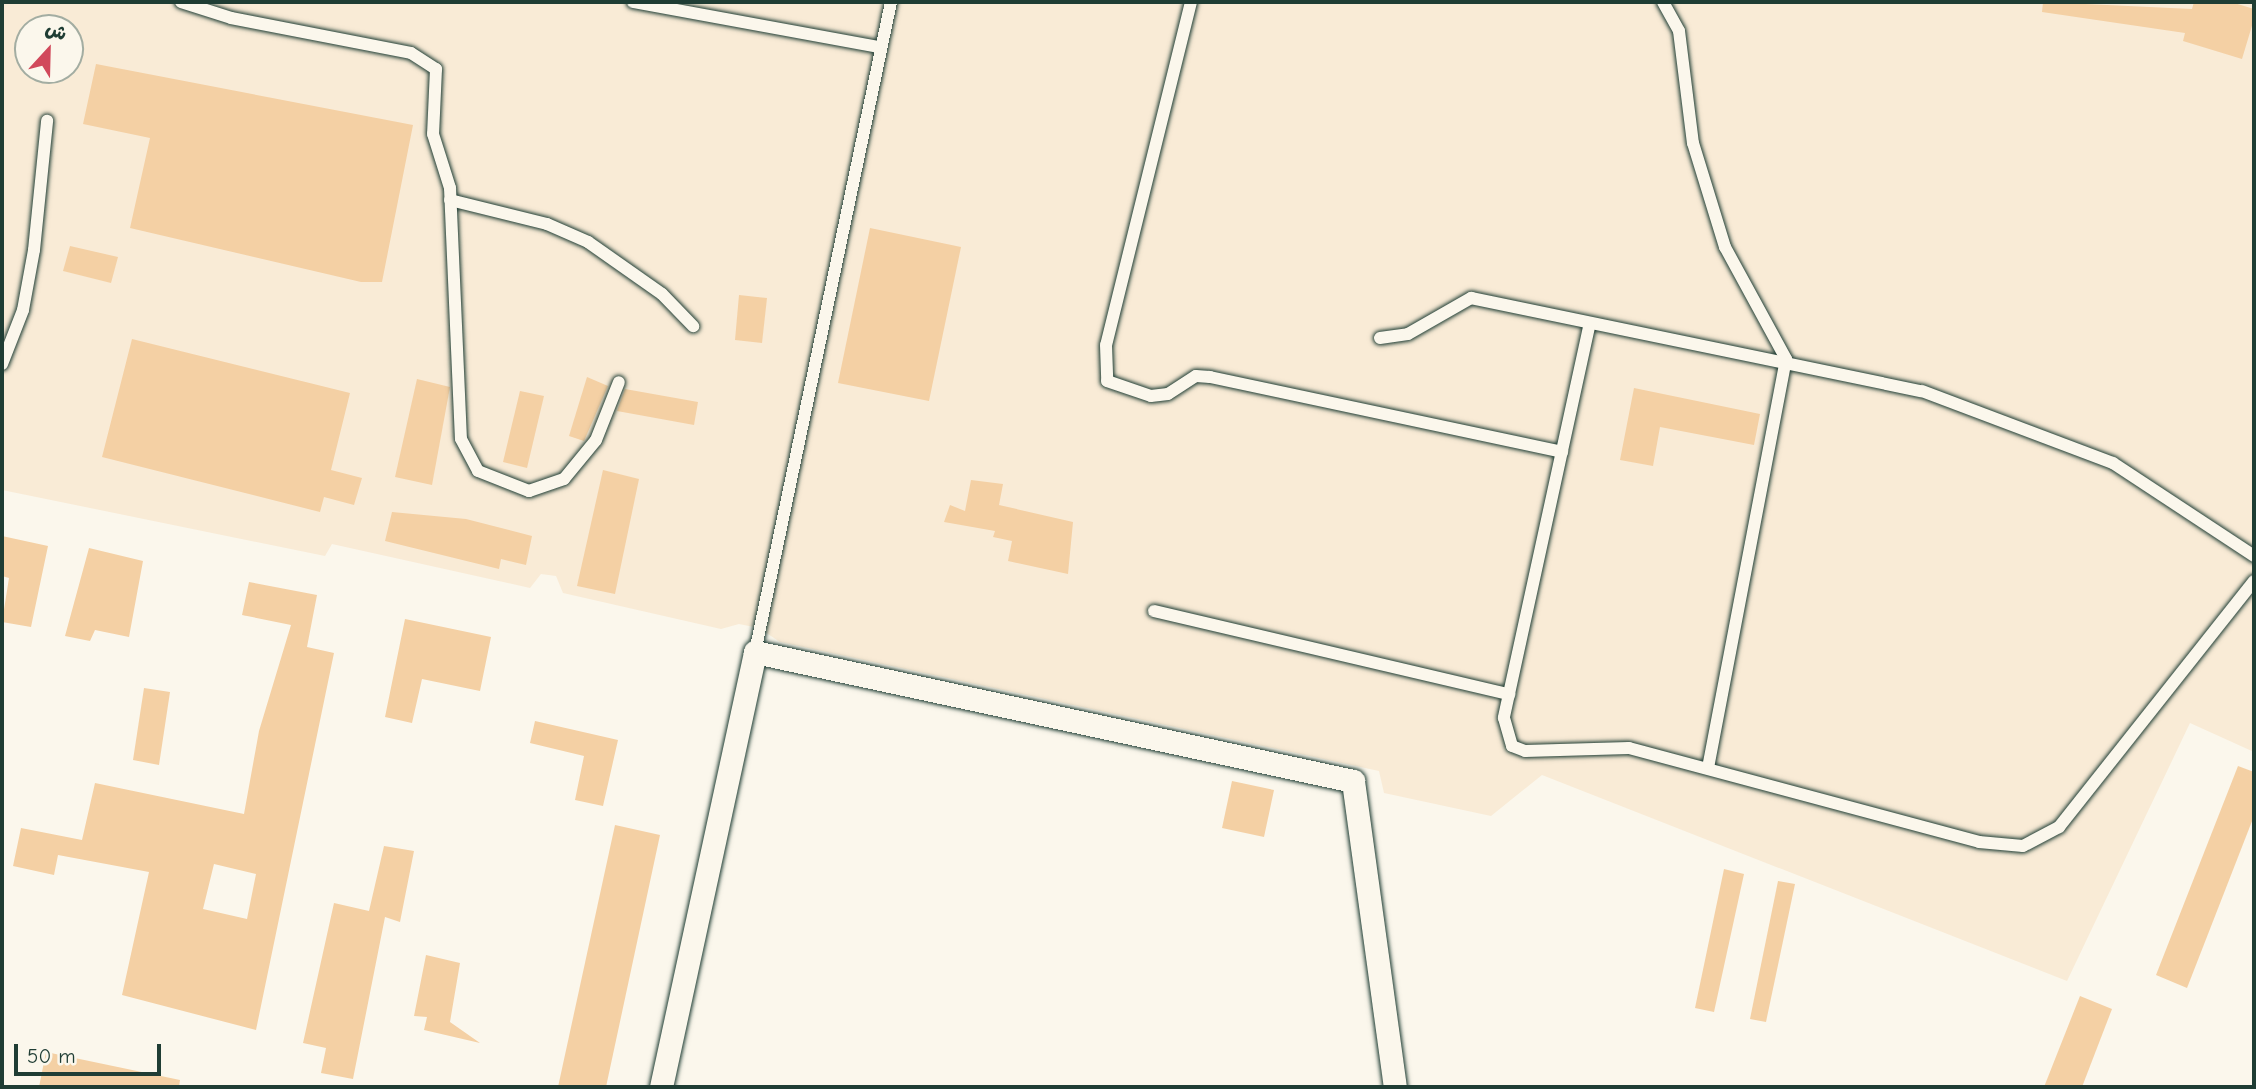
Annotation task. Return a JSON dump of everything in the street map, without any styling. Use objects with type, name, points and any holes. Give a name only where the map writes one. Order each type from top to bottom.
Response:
[{"type":"street","points":[[662,1087],[755,652],[1353,781],[1395,1087]]},
{"type":"lane","points":[[181,2],[426,58],[436,69],[433,134],[450,200],[461,439],[478,471],[529,491],[564,479],[596,440],[619,382]]},
{"type":"lane","points":[[633,2],[879,47]]},
{"type":"lane","points":[[755,652],[879,47],[891,2]]},
{"type":"lane","points":[[1191,2],[1106,345],[1107,381],[1151,396],[1168,394],[1196,376],[1210,377],[1562,452]]},
{"type":"lane","points":[[1663,2],[1679,31],[1693,144],[1725,247],[1786,359],[1708,767]]},
{"type":"lane","points":[[2,364],[27,286],[47,121]]},
{"type":"lane","points":[[450,200],[547,224],[588,242],[653,287],[693,326]]},
{"type":"lane","points":[[1380,338],[1408,334],[1471,298],[1590,327],[1786,359],[1922,391],[2056,438],[2167,493],[2254,555]]},
{"type":"lane","points":[[1590,327],[1509,694],[1504,733],[1525,751],[1629,748],[1708,767],[1979,842],[2023,846],[2059,827],[2254,581]]},
{"type":"lane","points":[[1154,611],[1509,694]]},
{"type":"shaded area","points":[[2,2],[2254,2],[2254,752],[2190,723],[2067,981],[1542,775],[1491,816],[1384,793],[1379,771],[780,642],[759,628],[739,624],[721,629],[563,593],[556,576],[541,574],[530,588],[332,544],[325,556],[2,490]]},
{"type":"building","points":[[2043,2],[2192,9],[2194,2],[2231,2],[2254,9],[2254,19],[2242,59],[2183,41],[2185,33],[2042,12]]},
{"type":"building","points":[[96,64],[413,125],[382,282],[361,282],[130,228],[150,138],[83,124]]},
{"type":"building","points":[[870,228],[961,247],[929,401],[838,383]]},
{"type":"building","points":[[70,246],[118,257],[111,283],[63,271]]},
{"type":"building","points":[[739,295],[767,298],[762,343],[735,340]]},
{"type":"building","points":[[132,339],[350,393],[331,470],[362,478],[354,505],[324,497],[320,512],[102,457]]},
{"type":"building","points":[[587,377],[608,386],[584,441],[569,436]]},
{"type":"building","points":[[417,379],[450,387],[432,485],[395,477]]},
{"type":"building","points":[[1634,388],[1760,414],[1754,445],[1660,427],[1653,466],[1620,460]]},
{"type":"building","points":[[625,389],[698,402],[694,425],[617,411]]},
{"type":"building","points":[[520,391],[544,396],[527,468],[503,462]]},
{"type":"building","points":[[603,470],[639,479],[615,594],[577,586]]},
{"type":"building","points":[[971,480],[1003,484],[999,505],[1073,522],[1068,574],[1008,561],[1012,541],[993,537],[995,531],[944,522],[950,505],[965,511]]},
{"type":"building","points":[[392,512],[466,519],[532,536],[526,565],[501,559],[499,569],[385,541]]},
{"type":"building","points":[[2,536],[48,546],[31,627],[2,622],[9,578],[2,576]]},
{"type":"building","points":[[89,548],[143,561],[129,637],[95,630],[90,641],[65,636]]},
{"type":"building","points":[[249,582],[317,595],[307,647],[334,653],[256,1030],[122,995],[149,872],[58,855],[54,875],[13,866],[21,828],[82,840],[95,783],[244,814],[259,731],[291,625],[242,615]],"holes":[[[214,864],[256,874],[247,919],[203,909]]]},
{"type":"building","points":[[405,619],[491,637],[480,691],[422,679],[412,723],[385,717]]},
{"type":"building","points":[[144,688],[170,692],[159,765],[133,760]]},
{"type":"building","points":[[535,721],[618,740],[603,806],[575,800],[584,756],[530,743]]},
{"type":"building","points":[[2238,766],[2254,772],[2254,816],[2187,988],[2156,975]]},
{"type":"building","points":[[1232,781],[1274,790],[1264,837],[1222,828]]},
{"type":"building","points":[[615,825],[660,835],[606,1087],[558,1087]]},
{"type":"building","points":[[384,846],[414,851],[400,922],[385,917],[353,1079],[321,1073],[326,1048],[303,1043],[334,903],[369,911]]},
{"type":"building","points":[[1724,869],[1744,874],[1714,1012],[1695,1008]]},
{"type":"building","points":[[1778,881],[1795,884],[1766,1022],[1750,1019]]},
{"type":"building","points":[[426,955],[460,963],[450,1022],[480,1043],[424,1030],[427,1017],[414,1016]]},
{"type":"building","points":[[2080,996],[2112,1009],[2082,1087],[2044,1087]]},
{"type":"building","points":[[46,1052],[180,1080],[179,1087],[39,1087]]}]
